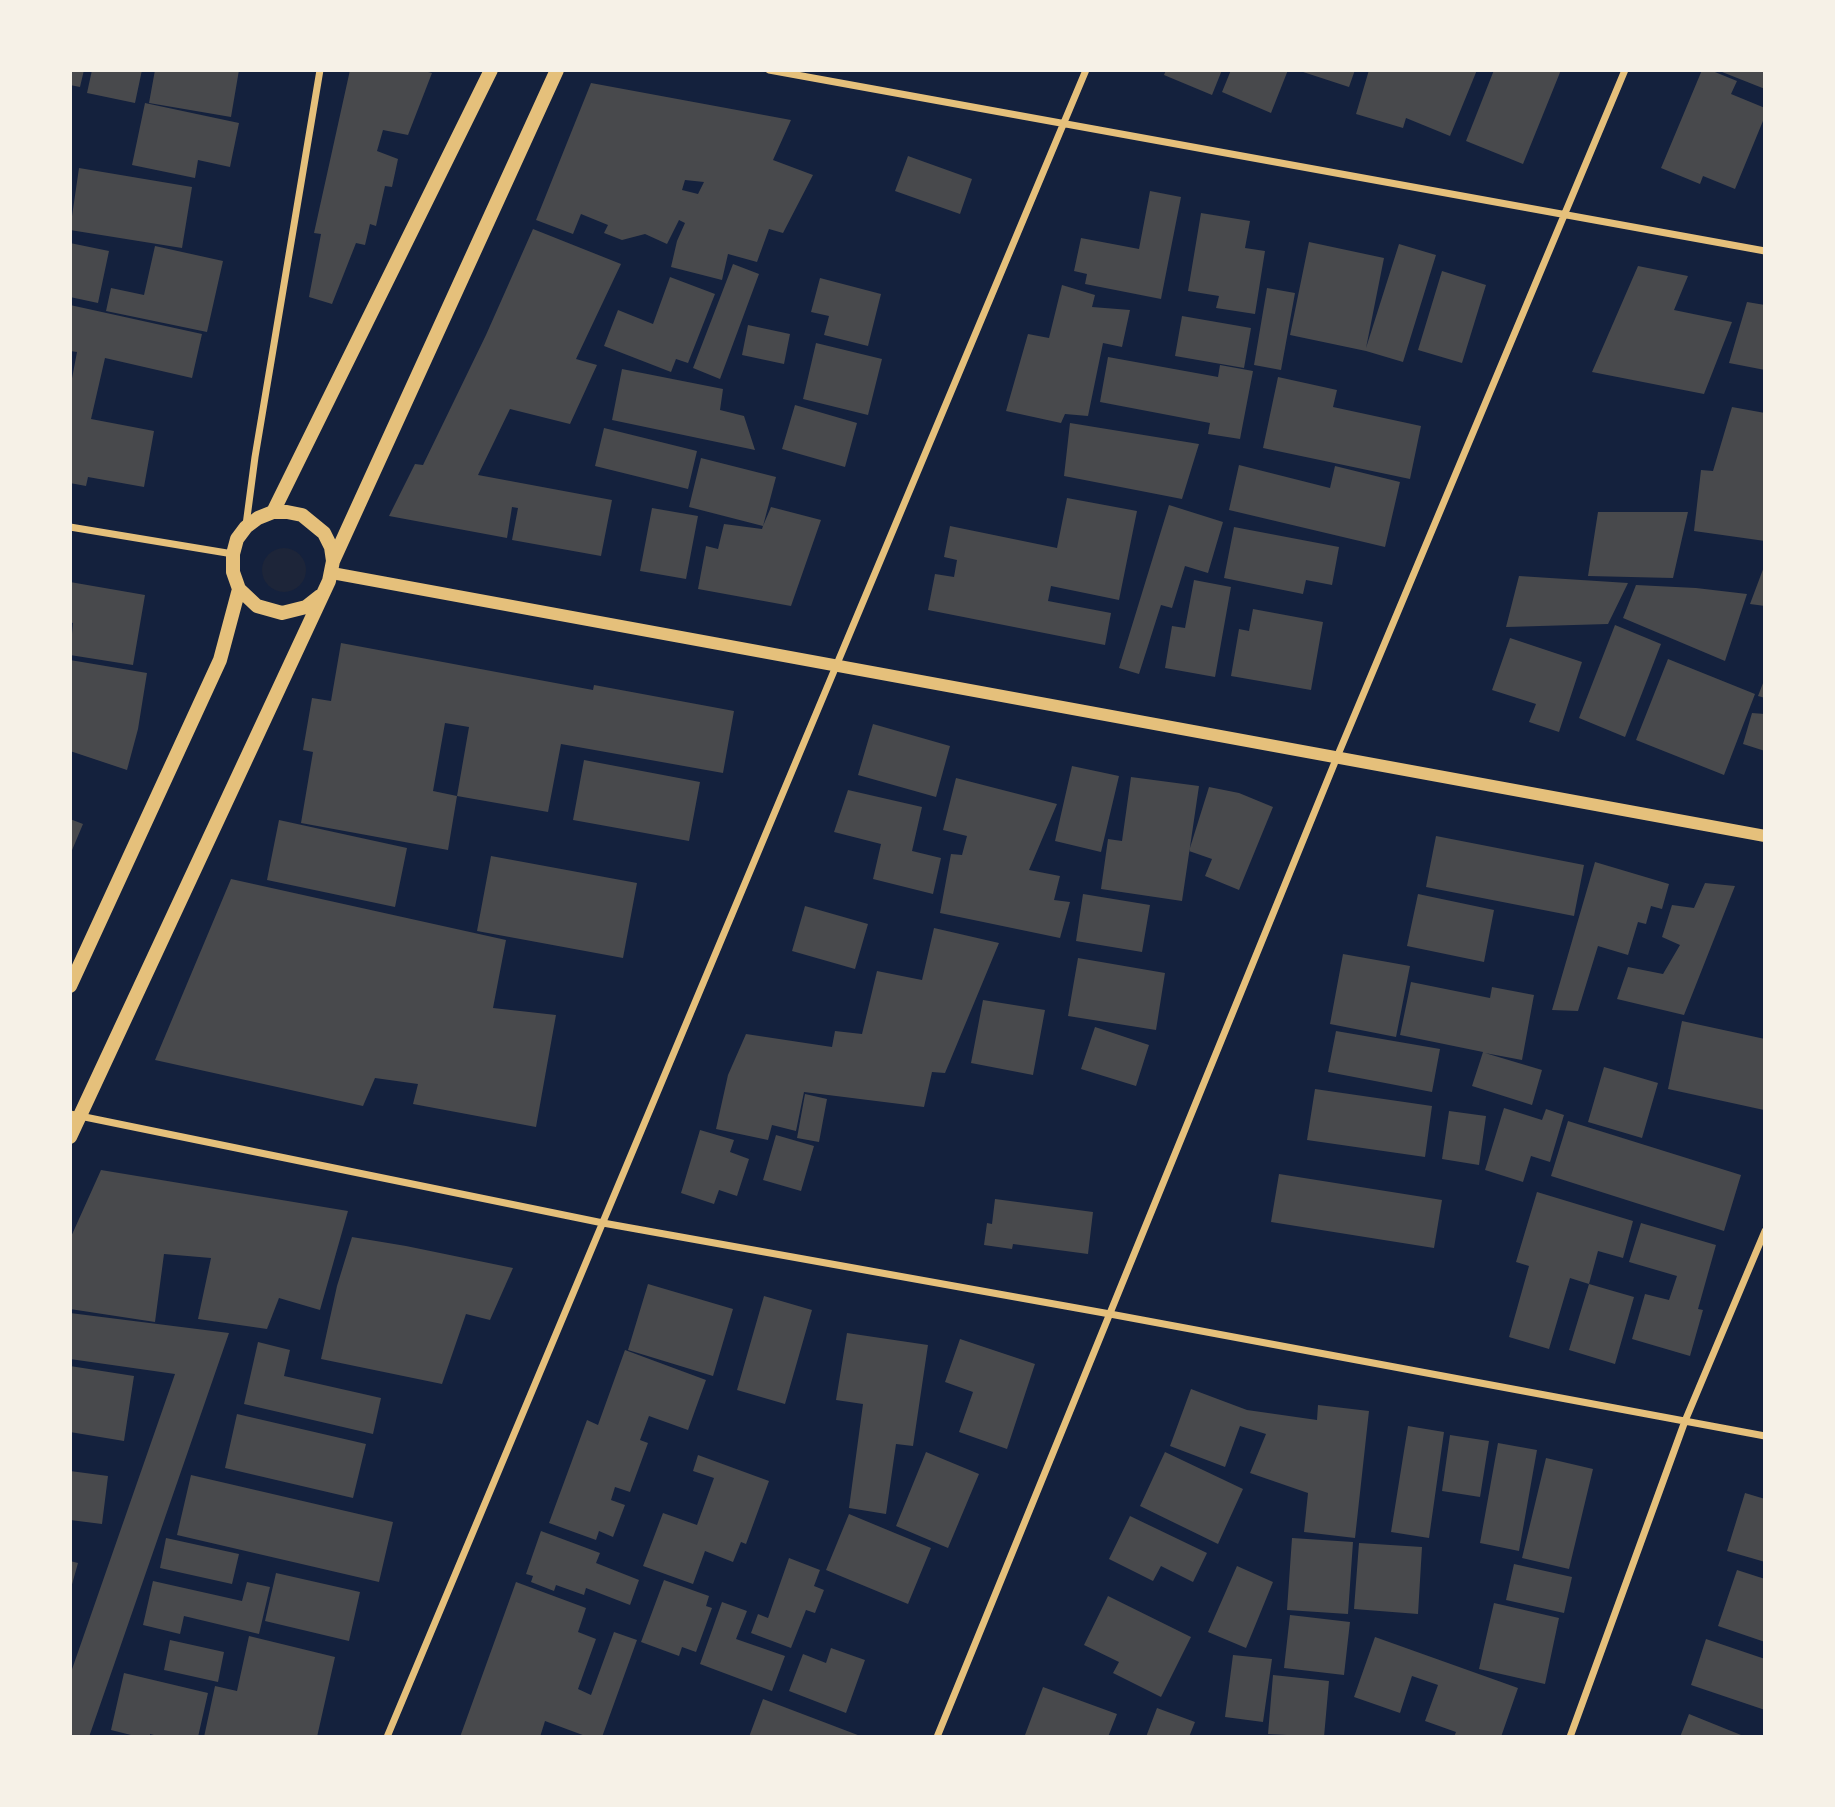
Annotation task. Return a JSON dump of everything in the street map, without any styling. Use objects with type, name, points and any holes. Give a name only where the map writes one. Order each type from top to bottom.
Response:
[{"type":"main road","points":[[273,512],[491,70]]},
{"type":"main road","points":[[70,1137],[75,1116],[325,590],[332,567],[557,70]]},
{"type":"main road","points":[[325,590],[306,607],[282,613],[257,607],[239,589],[233,572],[233,554],[237,539],[246,527],[258,518],[273,512],[302,515],[324,533],[331,547],[332,567]]},
{"type":"main road","points":[[70,986],[220,660],[239,589]]},
{"type":"street","points":[[246,527],[255,457],[320,70]]},
{"type":"street","points":[[769,70],[1765,251]]},
{"type":"street","points":[[387,1737],[1086,70]]},
{"type":"street","points":[[937,1737],[1337,757],[1625,70]]},
{"type":"street","points":[[70,527],[233,554]]},
{"type":"street","points":[[332,567],[837,665],[1765,836]]},
{"type":"street","points":[[75,1116],[603,1223],[1765,1436]]},
{"type":"street","points":[[1570,1737],[1685,1421],[1765,1231]]},
{"type":"shaded area","points":[[284,548],[293,549],[300,554],[305,561],[305,579],[300,586],[293,591],[284,592],[275,591],[268,586],[263,579],[262,570],[263,561],[268,554],[275,549]]},
{"type":"building","points":[[70,70],[84,70],[80,87],[70,85]]},
{"type":"building","points":[[92,70],[142,70],[135,103],[87,93]]},
{"type":"building","points":[[155,70],[239,70],[231,117],[149,103]]},
{"type":"building","points":[[350,70],[420,70],[432,73],[408,135],[383,130],[377,151],[398,159],[392,187],[385,186],[376,226],[370,224],[365,245],[356,243],[332,304],[309,297],[321,234],[314,233]]},
{"type":"building","points":[[1166,70],[1222,70],[1212,95],[1164,75]]},
{"type":"building","points":[[1231,70],[1288,70],[1271,113],[1222,92]]},
{"type":"building","points":[[1297,70],[1355,70],[1349,87]]},
{"type":"building","points":[[1369,70],[1477,70],[1450,136],[1406,118],[1403,128],[1356,114]]},
{"type":"building","points":[[1494,70],[1561,70],[1523,164],[1466,141]]},
{"type":"building","points":[[1702,70],[1710,70],[1737,81],[1731,94],[1765,108],[1765,116],[1735,189],[1703,176],[1700,184],[1661,168]]},
{"type":"building","points":[[1717,70],[1765,70],[1765,89]]},
{"type":"building","points":[[591,83],[791,120],[773,160],[813,175],[783,233],[769,229],[757,262],[728,254],[722,280],[671,267],[677,241],[685,223],[679,220],[667,244],[645,234],[622,240],[604,233],[608,225],[581,214],[573,234],[536,220]],"holes":[[[685,180],[704,182],[698,194],[682,190]]]},
{"type":"building","points":[[145,103],[239,123],[230,167],[198,160],[195,178],[132,165]]},
{"type":"building","points":[[908,156],[972,179],[960,214],[895,191]]},
{"type":"building","points":[[79,168],[192,187],[182,248],[70,230]]},
{"type":"building","points":[[1150,191],[1181,197],[1161,299],[1085,284],[1087,274],[1074,271],[1081,238],[1139,249]]},
{"type":"building","points":[[1201,213],[1250,221],[1245,248],[1265,251],[1255,314],[1216,308],[1219,296],[1188,291]]},
{"type":"building","points":[[533,229],[621,264],[576,359],[597,365],[570,424],[510,409],[478,475],[612,500],[601,556],[512,540],[518,508],[512,507],[507,538],[389,516],[415,464],[423,465],[486,335]]},
{"type":"building","points":[[1309,242],[1384,258],[1366,348],[1399,244],[1436,255],[1403,362],[1366,351],[1290,335]]},
{"type":"building","points":[[70,243],[109,251],[98,303],[70,297]]},
{"type":"building","points":[[155,246],[223,261],[207,332],[106,311],[111,288],[144,295]]},
{"type":"building","points":[[733,264],[759,274],[720,379],[693,368]]},
{"type":"building","points":[[1638,266],[1688,276],[1674,310],[1732,322],[1704,394],[1592,372]]},
{"type":"building","points":[[1442,271],[1486,285],[1462,363],[1418,350]]},
{"type":"building","points":[[670,277],[715,294],[688,363],[676,359],[671,372],[604,346],[618,310],[653,324]]},
{"type":"building","points":[[820,278],[881,294],[868,346],[824,335],[829,316],[811,312]]},
{"type":"building","points":[[1062,285],[1095,295],[1092,307],[1130,310],[1122,347],[1103,343],[1088,416],[1065,414],[1061,423],[1006,411],[1028,334],[1049,338]]},
{"type":"building","points":[[1267,288],[1295,293],[1281,370],[1254,365]]},
{"type":"building","points":[[1747,302],[1765,305],[1765,370],[1729,363]]},
{"type":"building","points":[[70,305],[202,334],[192,378],[105,358],[91,419],[154,431],[144,487],[88,477],[86,486],[70,483],[70,389],[77,352],[70,351]]},
{"type":"building","points":[[1182,316],[1251,328],[1244,368],[1175,356]]},
{"type":"building","points":[[748,325],[790,334],[784,364],[742,355]]},
{"type":"building","points":[[816,343],[882,359],[868,415],[803,399]]},
{"type":"building","points":[[1108,357],[1218,377],[1220,365],[1253,371],[1240,439],[1208,434],[1210,423],[1100,402]]},
{"type":"building","points":[[622,369],[723,389],[720,410],[744,416],[755,450],[612,420]]},
{"type":"building","points":[[1278,377],[1337,390],[1333,407],[1421,426],[1410,479],[1263,448]]},
{"type":"building","points":[[795,405],[857,423],[845,467],[782,449]]},
{"type":"building","points":[[1732,407],[1765,413],[1765,541],[1694,531],[1701,470],[1713,471]]},
{"type":"building","points":[[1070,423],[1199,444],[1182,499],[1064,476]]},
{"type":"building","points":[[604,428],[697,451],[688,489],[595,466]]},
{"type":"building","points":[[701,458],[776,477],[763,526],[689,507]]},
{"type":"building","points":[[1239,465],[1330,488],[1335,466],[1400,482],[1385,547],[1229,510]]},
{"type":"building","points":[[1067,498],[1137,511],[1119,600],[1051,586],[1048,601],[1111,613],[1105,645],[928,610],[935,574],[954,577],[957,560],[944,557],[950,526],[1057,548]]},
{"type":"building","points":[[1169,505],[1223,522],[1208,573],[1185,566],[1172,608],[1161,605],[1139,674],[1119,668]]},
{"type":"building","points":[[771,507],[821,520],[791,606],[698,589],[706,546],[718,549],[724,524],[762,529]]},
{"type":"building","points":[[652,508],[698,516],[686,579],[640,571]]},
{"type":"building","points":[[1598,512],[1688,512],[1673,578],[1588,576]]},
{"type":"building","points":[[1234,527],[1339,547],[1332,585],[1306,580],[1303,594],[1224,578]]},
{"type":"building","points":[[1765,564],[1765,606],[1750,604]]},
{"type":"building","points":[[1519,576],[1628,583],[1608,624],[1506,627]]},
{"type":"building","points":[[1194,580],[1231,587],[1215,677],[1165,668],[1172,626],[1185,628]]},
{"type":"building","points":[[70,582],[145,595],[133,665],[70,655],[73,623],[70,622]]},
{"type":"building","points":[[1636,585],[1747,594],[1725,661],[1623,618]]},
{"type":"building","points":[[1253,609],[1323,622],[1311,690],[1231,676],[1239,629],[1249,631]]},
{"type":"building","points":[[1615,625],[1661,644],[1625,737],[1579,718]]},
{"type":"building","points":[[1510,638],[1582,662],[1559,732],[1529,722],[1536,704],[1492,690]]},
{"type":"building","points":[[341,643],[593,690],[594,685],[734,711],[723,773],[561,744],[548,812],[457,796],[448,850],[301,823],[313,752],[303,750],[312,698],[331,701]],"holes":[[[445,723],[469,727],[457,796],[433,791]]]},
{"type":"building","points":[[1668,659],[1755,694],[1724,775],[1636,740]]},
{"type":"building","points":[[70,660],[147,673],[138,729],[127,770],[70,751]]},
{"type":"building","points":[[1765,678],[1765,698],[1758,696]]},
{"type":"building","points":[[1752,713],[1765,714],[1765,751],[1743,744]]},
{"type":"building","points":[[873,724],[950,746],[936,797],[858,775]]},
{"type":"building","points":[[584,760],[700,782],[689,841],[573,820]]},
{"type":"building","points":[[1072,766],[1119,776],[1101,852],[1055,841]]},
{"type":"building","points":[[1131,777],[1199,786],[1182,901],[1101,889],[1108,839],[1122,841]]},
{"type":"building","points":[[956,778],[1057,804],[1029,870],[1060,876],[1054,900],[1070,902],[1060,938],[940,913],[951,854],[962,855],[967,836],[943,830]]},
{"type":"building","points":[[1209,787],[1239,793],[1273,807],[1239,890],[1205,876],[1212,859],[1189,851]]},
{"type":"building","points":[[848,790],[922,807],[912,851],[941,858],[933,894],[873,879],[881,844],[834,832]]},
{"type":"building","points":[[70,819],[83,824],[70,855]]},
{"type":"building","points":[[279,820],[407,848],[395,907],[267,880]]},
{"type":"building","points":[[1436,836],[1584,865],[1574,916],[1426,887]]},
{"type":"building","points":[[491,856],[637,883],[623,958],[477,931]]},
{"type":"building","points":[[1595,862],[1669,884],[1662,909],[1651,906],[1646,924],[1638,922],[1628,955],[1598,946],[1578,1011],[1552,1010]]},
{"type":"building","points":[[231,879],[506,940],[493,1008],[556,1015],[536,1127],[413,1104],[418,1084],[375,1078],[363,1106],[155,1060]]},
{"type":"building","points":[[1705,883],[1735,886],[1684,1015],[1617,999],[1628,967],[1663,974],[1680,945],[1662,937],[1672,905],[1694,908]]},
{"type":"building","points":[[1083,894],[1150,905],[1142,952],[1076,941]]},
{"type":"building","points":[[1418,894],[1494,910],[1484,962],[1407,946]]},
{"type":"building","points":[[805,906],[868,924],[855,969],[792,951]]},
{"type":"building","points":[[934,928],[999,943],[945,1073],[932,1072],[924,1107],[804,1092],[796,1131],[772,1125],[768,1140],[716,1129],[728,1075],[746,1034],[832,1047],[835,1031],[862,1034],[877,971],[922,980]]},
{"type":"building","points":[[1343,954],[1410,966],[1396,1037],[1330,1024]]},
{"type":"building","points":[[1078,958],[1165,973],[1156,1030],[1068,1016]]},
{"type":"building","points":[[1411,982],[1490,998],[1492,987],[1534,995],[1522,1060],[1485,1053],[1542,1070],[1532,1105],[1472,1086],[1483,1052],[1400,1035]]},
{"type":"building","points":[[983,1000],[1045,1010],[1033,1075],[971,1063]]},
{"type":"building","points":[[1682,1021],[1765,1039],[1764,1110],[1668,1089]]},
{"type":"building","points":[[1095,1027],[1149,1045],[1136,1086],[1081,1069]]},
{"type":"building","points":[[1336,1031],[1440,1049],[1432,1092],[1328,1072]]},
{"type":"building","points":[[1604,1067],[1658,1083],[1642,1138],[1588,1122]]},
{"type":"building","points":[[1315,1089],[1432,1106],[1425,1157],[1307,1140]]},
{"type":"building","points":[[805,1094],[827,1099],[819,1142],[797,1138]]},
{"type":"building","points":[[1504,1108],[1542,1120],[1546,1109],[1564,1115],[1550,1162],[1531,1156],[1523,1182],[1485,1170]]},
{"type":"building","points":[[1449,1111],[1486,1116],[1479,1165],[1442,1159]]},
{"type":"building","points":[[1568,1121],[1741,1175],[1724,1231],[1551,1176]]},
{"type":"building","points":[[700,1130],[734,1140],[730,1152],[749,1159],[737,1196],[719,1190],[714,1204],[681,1193]]},
{"type":"building","points":[[776,1135],[814,1146],[801,1191],[763,1180]]},
{"type":"building","points":[[101,1170],[348,1211],[320,1310],[279,1298],[267,1329],[198,1319],[211,1258],[164,1254],[155,1322],[70,1309],[70,1239]]},
{"type":"building","points":[[1279,1174],[1442,1200],[1434,1248],[1271,1222]]},
{"type":"building","points":[[1537,1192],[1633,1221],[1623,1258],[1598,1251],[1589,1284],[1570,1278],[1549,1349],[1509,1337],[1529,1266],[1516,1262]]},
{"type":"building","points":[[995,1199],[1093,1212],[1088,1254],[1013,1244],[1012,1249],[984,1245],[987,1223],[992,1224]]},
{"type":"building","points":[[1641,1223],[1716,1245],[1698,1309],[1703,1310],[1690,1356],[1632,1339],[1645,1294],[1669,1300],[1677,1276],[1629,1262]]},
{"type":"building","points":[[352,1237],[513,1268],[490,1320],[466,1314],[442,1384],[321,1359],[337,1286]]},
{"type":"building","points":[[648,1284],[733,1309],[713,1376],[628,1350]]},
{"type":"building","points":[[1589,1284],[1634,1297],[1615,1364],[1569,1350]]},
{"type":"building","points":[[764,1296],[812,1310],[785,1404],[737,1390]]},
{"type":"building","points":[[70,1313],[229,1333],[89,1737],[70,1735],[70,1675],[175,1374],[70,1359]]},
{"type":"building","points":[[847,1333],[928,1345],[913,1446],[896,1444],[886,1514],[849,1508],[863,1404],[836,1400]]},
{"type":"building","points":[[960,1339],[1035,1364],[1007,1449],[959,1432],[973,1392],[945,1382]]},
{"type":"building","points":[[258,1342],[290,1350],[284,1376],[381,1398],[373,1434],[244,1404]]},
{"type":"building","points":[[625,1350],[706,1380],[688,1430],[649,1416],[640,1440],[648,1443],[630,1492],[615,1487],[611,1500],[625,1505],[613,1537],[599,1531],[596,1540],[549,1523],[587,1420],[598,1425]]},
{"type":"building","points":[[70,1366],[134,1376],[124,1441],[70,1432]]},
{"type":"building","points":[[1191,1389],[1247,1410],[1317,1420],[1318,1405],[1369,1411],[1355,1538],[1304,1532],[1308,1493],[1250,1473],[1266,1434],[1240,1426],[1225,1467],[1170,1446]]},
{"type":"building","points":[[237,1414],[366,1444],[353,1498],[225,1468]]},
{"type":"building","points":[[1408,1426],[1444,1432],[1429,1538],[1391,1532]]},
{"type":"building","points":[[1450,1435],[1489,1441],[1480,1497],[1442,1491]]},
{"type":"building","points":[[1498,1443],[1537,1450],[1519,1551],[1480,1543]]},
{"type":"building","points":[[926,1452],[979,1474],[948,1548],[896,1526]]},
{"type":"building","points":[[1165,1452],[1243,1489],[1218,1544],[1140,1506]]},
{"type":"building","points":[[698,1455],[769,1481],[746,1544],[741,1542],[733,1562],[705,1551],[693,1584],[643,1566],[663,1513],[697,1525],[714,1478],[693,1471]]},
{"type":"building","points":[[1546,1458],[1593,1469],[1569,1569],[1522,1558]]},
{"type":"building","points":[[70,1471],[108,1476],[102,1524],[70,1520]]},
{"type":"building","points":[[191,1475],[393,1522],[379,1582],[177,1535]]},
{"type":"building","points":[[1745,1493],[1765,1499],[1765,1562],[1727,1551]]},
{"type":"building","points":[[849,1514],[931,1548],[908,1604],[826,1570]]},
{"type":"building","points":[[1130,1516],[1207,1553],[1193,1582],[1161,1566],[1153,1581],[1109,1559]]},
{"type":"building","points":[[541,1531],[600,1553],[596,1563],[639,1580],[630,1605],[586,1588],[584,1595],[556,1585],[554,1591],[531,1582],[533,1576],[526,1574]]},
{"type":"building","points":[[166,1538],[239,1554],[232,1584],[160,1568]]},
{"type":"building","points":[[1292,1538],[1353,1542],[1348,1614],[1287,1610]]},
{"type":"building","points":[[1359,1543],[1422,1547],[1418,1614],[1354,1609]]},
{"type":"building","points":[[789,1558],[820,1570],[814,1586],[824,1590],[815,1613],[806,1610],[791,1648],[751,1633],[758,1614],[768,1618]]},
{"type":"building","points":[[70,1561],[78,1563],[71,1588],[70,1588]]},
{"type":"building","points":[[1514,1564],[1572,1577],[1564,1613],[1506,1600]]},
{"type":"building","points":[[1237,1566],[1273,1582],[1246,1648],[1208,1632]]},
{"type":"building","points":[[1737,1570],[1765,1579],[1765,1642],[1718,1626]]},
{"type":"building","points":[[276,1573],[360,1592],[349,1641],[265,1621]]},
{"type":"building","points":[[664,1580],[709,1596],[706,1606],[712,1608],[696,1652],[682,1647],[679,1656],[641,1642]]},
{"type":"building","points":[[153,1581],[242,1601],[247,1582],[270,1587],[259,1634],[184,1616],[180,1634],[143,1625]]},
{"type":"building","points":[[516,1582],[586,1608],[578,1632],[596,1639],[578,1689],[591,1695],[614,1632],[637,1640],[602,1737],[588,1737],[545,1721],[540,1737],[460,1737]]},
{"type":"building","points":[[1108,1596],[1191,1637],[1161,1697],[1113,1673],[1119,1662],[1084,1645]]},
{"type":"building","points":[[722,1602],[747,1611],[736,1639],[785,1656],[772,1691],[700,1664]]},
{"type":"building","points":[[1494,1603],[1559,1618],[1545,1684],[1479,1669]]},
{"type":"building","points":[[1290,1615],[1350,1622],[1344,1675],[1284,1668]]},
{"type":"building","points":[[249,1636],[335,1657],[317,1737],[204,1737],[215,1686],[237,1691]]},
{"type":"building","points":[[1375,1637],[1518,1688],[1501,1737],[1454,1737],[1456,1732],[1425,1721],[1438,1685],[1412,1676],[1400,1713],[1354,1697]]},
{"type":"building","points":[[1706,1639],[1765,1659],[1765,1710],[1691,1685]]},
{"type":"building","points":[[170,1640],[224,1652],[218,1682],[164,1670]]},
{"type":"building","points":[[831,1648],[865,1660],[846,1713],[789,1691],[803,1654],[826,1663]]},
{"type":"building","points":[[1233,1655],[1272,1659],[1263,1722],[1225,1717]]},
{"type":"building","points":[[124,1673],[208,1693],[198,1737],[162,1737],[150,1734],[150,1737],[139,1737],[111,1730]]},
{"type":"building","points":[[1273,1675],[1329,1681],[1324,1737],[1268,1734]]},
{"type":"building","points":[[1043,1687],[1117,1714],[1108,1737],[1025,1735]]},
{"type":"building","points":[[763,1699],[863,1737],[749,1737]]},
{"type":"building","points":[[1157,1708],[1195,1722],[1189,1737],[1146,1737]]},
{"type":"building","points":[[1689,1714],[1746,1737],[1680,1737]]}]
